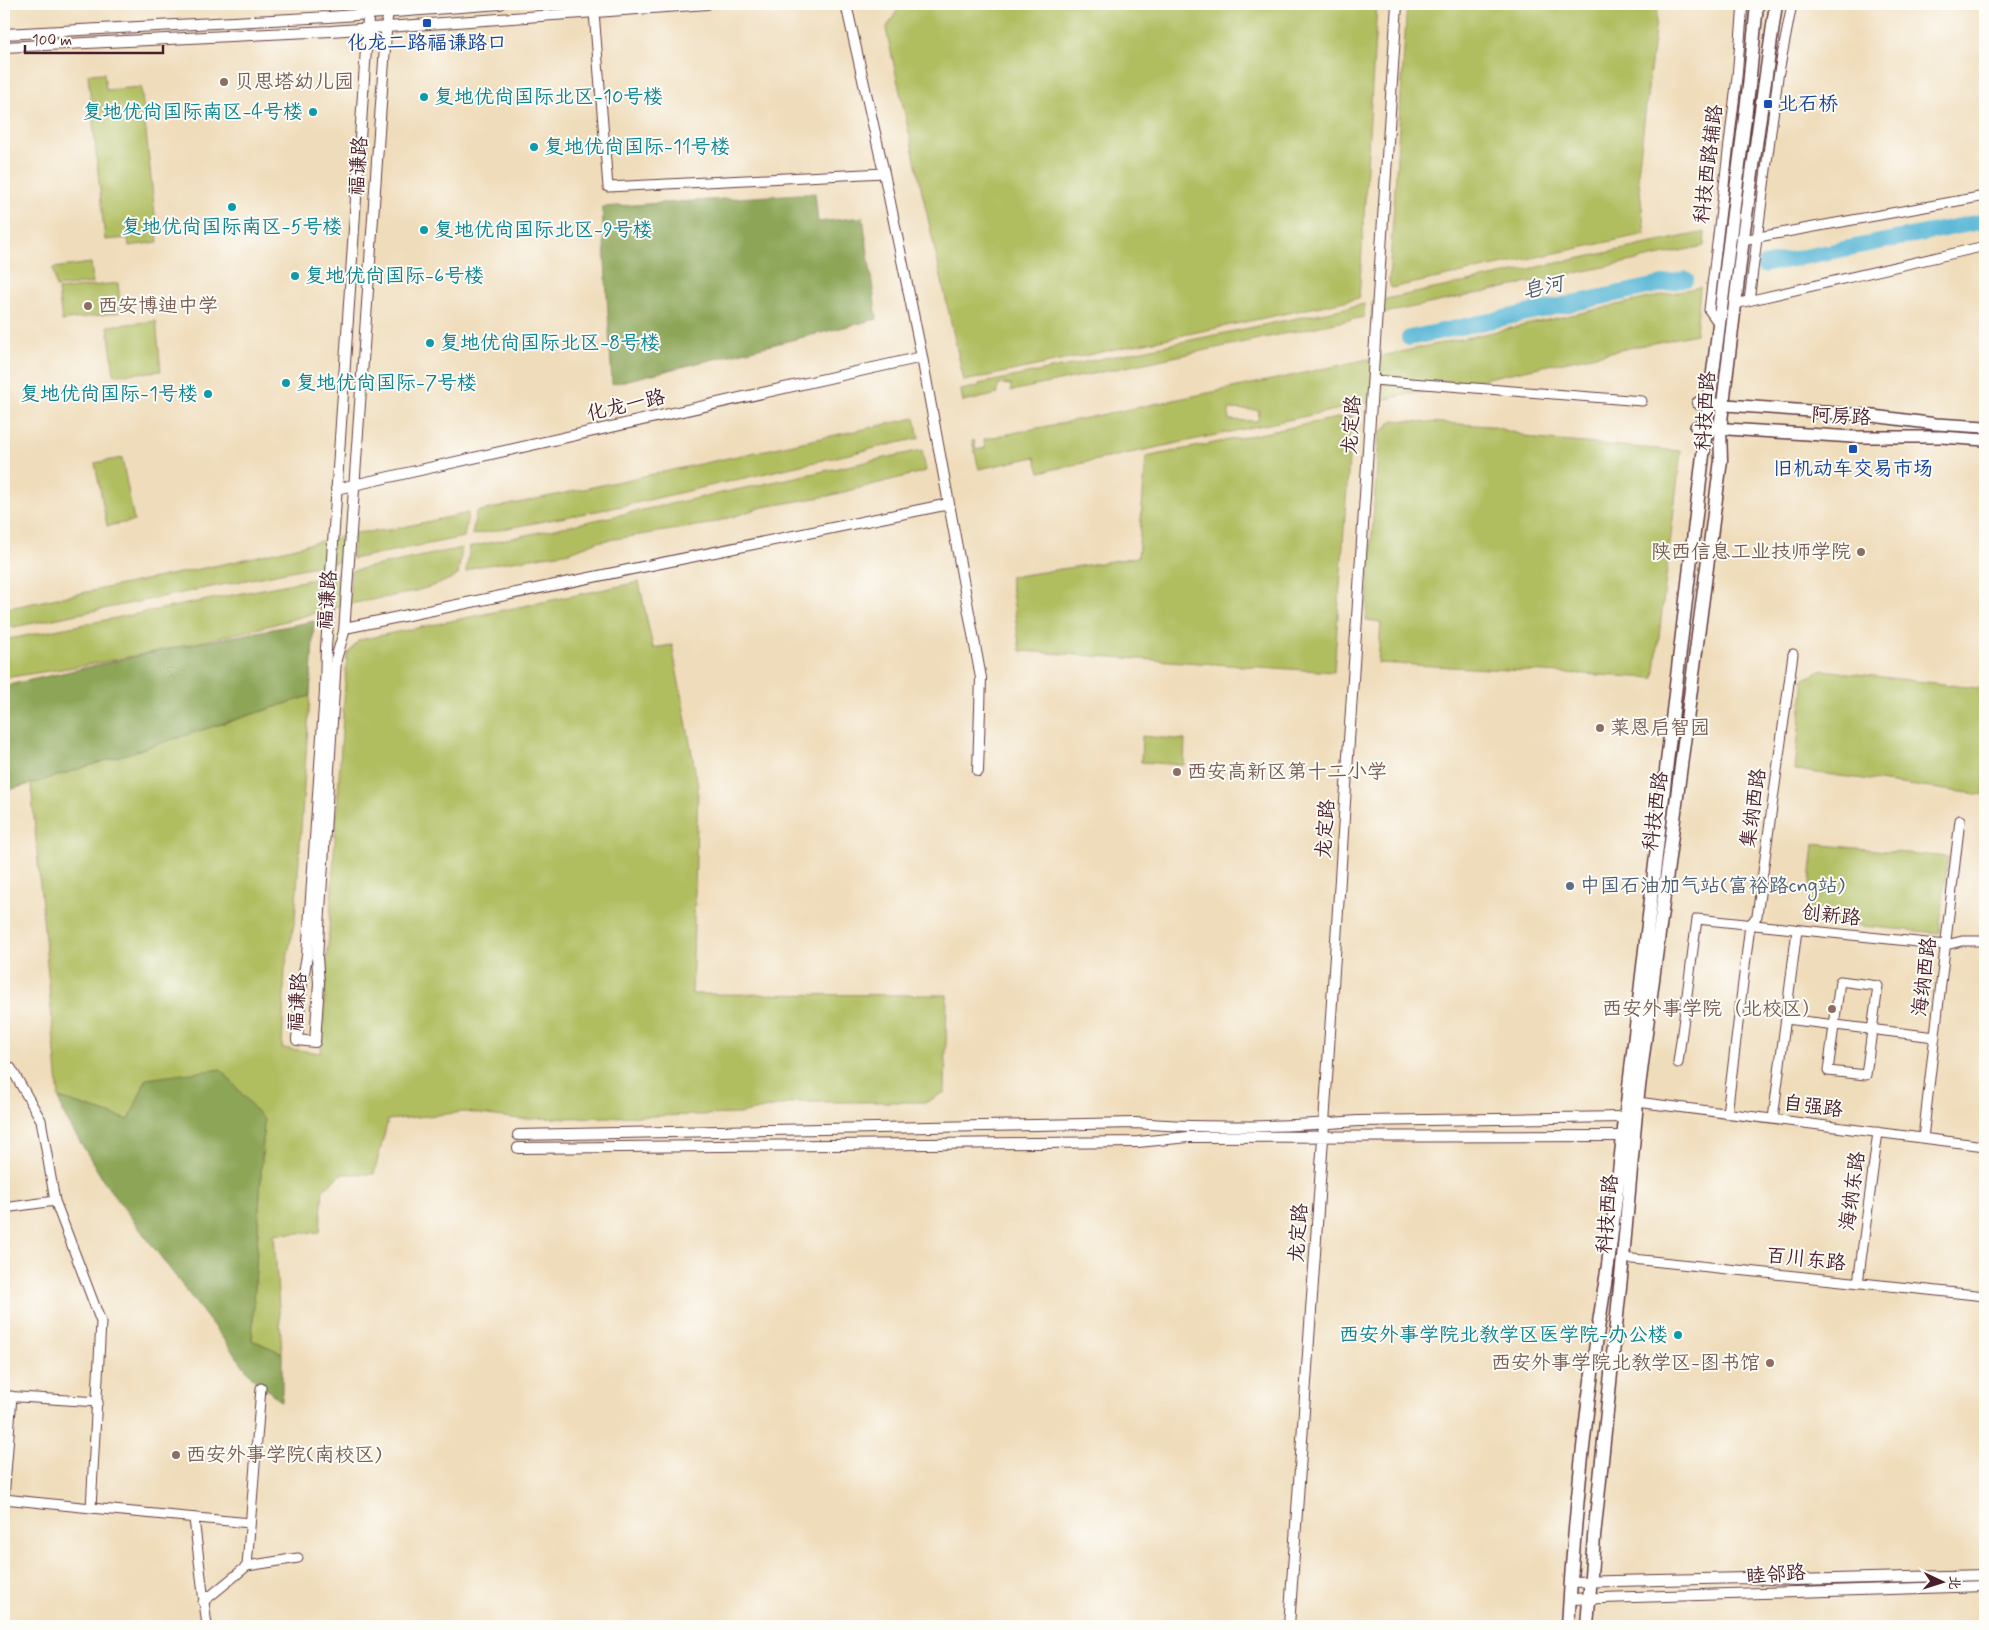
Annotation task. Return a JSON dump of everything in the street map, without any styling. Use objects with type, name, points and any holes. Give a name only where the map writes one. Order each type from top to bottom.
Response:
[{"type":"main road","name":"科技西路","points":[[1568,1626],[1592,1363],[1608,1265],[1701,428],[1719,324],[1749,86],[1756,4]]},
{"type":"main road","name":"科技西路","points":[[1587,1626],[1637,1102],[1721,460],[1720,429],[1742,240],[1776,4]]},
{"type":"main road","name":"阿房路","points":[[1704,403],[1865,415],[1936,424],[1985,426]]},
{"type":"main road","name":"阿房路","points":[[1701,428],[1862,437],[1941,437],[1985,440]]},
{"type":"street","points":[[4,34],[369,9],[500,4]]},
{"type":"street","points":[[4,47],[368,28],[707,4]]},
{"type":"street","points":[[846,4],[884,173],[922,357],[981,678],[978,771]]},
{"type":"street","name":"龙定路","points":[[1289,1626],[1324,1124],[1397,4]]},
{"type":"street","name":"科技西路辅路","points":[[1719,324],[1709,310],[1737,77],[1743,4]]},
{"type":"street","points":[[1749,300],[1778,77],[1792,4]]},
{"type":"street","name":"福谦路","points":[[369,9],[336,488],[308,946],[301,989],[297,1040],[315,1042],[319,983],[317,958],[336,659],[345,628],[387,8]]},
{"type":"street","points":[[594,12],[608,187],[884,173]]},
{"type":"street","points":[[1742,240],[1985,196]]},
{"type":"street","points":[[1735,304],[1985,246]]},
{"type":"street","name":"化龙一路","points":[[336,488],[922,357]]},
{"type":"street","points":[[1373,380],[1642,401]]},
{"type":"street","points":[[345,628],[949,504]]},
{"type":"street","name":"集纳西路","points":[[1726,1114],[1750,925],[1757,916],[1793,654]]},
{"type":"street","name":"海纳西路","points":[[1922,1138],[1960,820]]},
{"type":"street","name":"创新路","points":[[1678,1063],[1697,919],[1946,945],[1962,941],[1985,941]]},
{"type":"street","points":[[1773,1119],[1797,930]]},
{"type":"street","points":[[1840,981],[1878,986],[1866,1075],[1828,1071],[1834,1025],[1840,981]]},
{"type":"street","points":[[1786,1019],[1935,1037]]},
{"type":"street","points":[[4,1063],[11,1068],[41,1120],[55,1201],[101,1322],[91,1508]]},
{"type":"street","name":"自强路","points":[[1637,1102],[1985,1146]]},
{"type":"street","points":[[518,1135],[1125,1123],[1185,1127],[1324,1124],[1358,1121],[1625,1117]]},
{"type":"street","name":"海纳东路","points":[[1858,1283],[1878,1132]]},
{"type":"street","points":[[518,1148],[1138,1142],[1188,1137],[1623,1136]]},
{"type":"street","points":[[4,1208],[55,1201]]},
{"type":"street","name":"百川东路","points":[[1623,1258],[1985,1296]]},
{"type":"street","points":[[247,1566],[261,1388]]},
{"type":"street","points":[[98,1402],[8,1396],[4,1499],[250,1523]]},
{"type":"street","points":[[194,1519],[207,1626]]},
{"type":"street","points":[[203,1602],[247,1566],[298,1558]]},
{"type":"street","name":"睦邻路","points":[[1571,1582],[1746,1578],[1795,1580],[1985,1575]]},
{"type":"street","name":"睦邻路","points":[[1570,1598],[1746,1594],[1794,1590],[1985,1586]]},
{"type":"green space","points":[[927,4],[1377,4],[1359,298],[964,381],[886,29],[900,6]]},
{"type":"green space","points":[[1407,4],[1658,4],[1638,173],[1645,234],[1391,288],[1389,281]]},
{"type":"green space","points":[[104,73],[106,90],[141,87],[158,242],[129,246],[128,238],[105,240],[88,74]]},
{"type":"green space","points":[[815,193],[818,222],[863,217],[877,319],[612,384],[602,207]]},
{"type":"green space","points":[[1705,232],[1704,246],[1371,316],[1372,302]]},
{"type":"green space","points":[[91,263],[93,283],[56,287],[53,268]]},
{"type":"green space","points":[[118,283],[121,312],[62,321],[58,290]]},
{"type":"green space","points":[[1700,287],[1696,334],[1040,472],[1035,457],[979,469],[972,441],[974,440],[976,450],[985,448],[984,439],[1281,378]],"holes":[[[1229,409],[1259,410],[1258,421],[1229,420]]]},
{"type":"green space","points":[[1365,304],[1364,317],[1011,391],[1011,385],[998,384],[998,394],[963,402],[961,390],[979,386],[979,384]]},
{"type":"green space","points":[[156,321],[161,371],[114,375],[108,326]]},
{"type":"green space","points":[[1352,415],[1334,672],[1020,651],[1010,577],[1138,557],[1146,457]]},
{"type":"green space","points":[[915,418],[919,438],[622,506],[472,535],[476,512]]},
{"type":"green space","points":[[1393,420],[1491,426],[1536,439],[1681,451],[1654,678],[1378,663],[1381,622],[1366,620],[1379,435]]},
{"type":"green space","points":[[922,450],[926,471],[828,496],[763,507],[709,524],[596,542],[570,552],[475,567],[466,572],[470,547]]},
{"type":"green space","points":[[122,458],[134,521],[107,526],[95,463]]},
{"type":"green space","points":[[468,513],[464,537],[352,559],[354,533],[389,530]]},
{"type":"green space","points":[[347,535],[345,560],[4,629],[4,609],[233,562]]},
{"type":"green space","points":[[462,548],[458,575],[419,590],[349,604],[351,571]]},
{"type":"green space","points":[[344,573],[341,606],[256,629],[164,650],[4,678],[4,640]]},
{"type":"green space","points":[[639,582],[653,648],[672,645],[698,786],[692,994],[947,995],[945,1092],[927,1102],[797,1102],[739,1114],[519,1119],[465,1112],[388,1120],[374,1174],[342,1174],[323,1189],[320,1232],[274,1234],[282,1353],[252,1340],[264,1120],[129,1120],[59,1098],[31,784],[310,696],[295,919],[285,969],[282,1048],[321,1053],[347,655],[359,640]]},
{"type":"green space","points":[[314,621],[310,696],[4,791],[4,686],[164,650]]},
{"type":"green space","points":[[1823,670],[1985,689],[1984,795],[1795,770],[1804,679]]},
{"type":"green space","points":[[1142,736],[1185,740],[1184,765],[1141,762]]},
{"type":"green space","points":[[1814,844],[1948,857],[1939,933],[1806,921]]},
{"type":"green space","points":[[221,1069],[264,1120],[252,1340],[282,1353],[282,1402],[252,1377],[107,1186],[62,1112],[59,1098],[129,1120],[146,1079]]},
{"type":"waterway","name":"皂河","points":[[1763,265],[1985,221]]},
{"type":"waterway","name":"皂河","points":[[1409,338],[1686,279]]},
{"type":"place","name":"化龙二路福谦路口","points":[[427,23]]},
{"type":"place","name":"贝思塔幼儿园","points":[[224,82]]},
{"type":"place","name":"复地优尚国际北区-10号楼","points":[[424,97]]},
{"type":"place","name":"北石桥","points":[[1768,104]]},
{"type":"place","name":"复地优尚国际南区-4号楼","points":[[313,112]]},
{"type":"place","name":"复地优尚国际-11号楼","points":[[534,147]]},
{"type":"place","name":"复地优尚国际南区-5号楼","points":[[232,207]]},
{"type":"place","name":"复地优尚国际北区-9号楼","points":[[424,230]]},
{"type":"place","name":"复地优尚国际-6号楼","points":[[295,276]]},
{"type":"place","name":"西安博迪中学","points":[[88,306]]},
{"type":"place","name":"复地优尚国际北区-8号楼","points":[[430,343]]},
{"type":"place","name":"复地优尚国际-7号楼","points":[[286,383]]},
{"type":"place","name":"复地优尚国际-1号楼","points":[[208,394]]},
{"type":"place","name":"旧机动车交易市场","points":[[1853,449]]},
{"type":"place","name":"陕西信息工业技师学院","points":[[1861,552]]},
{"type":"place","name":"莱恩启智园","points":[[1600,728]]},
{"type":"place","name":"西安高新区第十二小学","points":[[1177,772]]},
{"type":"place","name":"中国石油加气站(富裕路cng站)","points":[[1570,886]]},
{"type":"place","name":"西安外事学院（北校区）","points":[[1832,1009]]},
{"type":"place","name":"西安外事学院北教学区医学院-办公楼","points":[[1678,1335]]},
{"type":"place","name":"西安外事学院北教学区-图书馆","points":[[1770,1363]]},
{"type":"place","name":"西安外事学院(南校区)","points":[[176,1455]]}]
